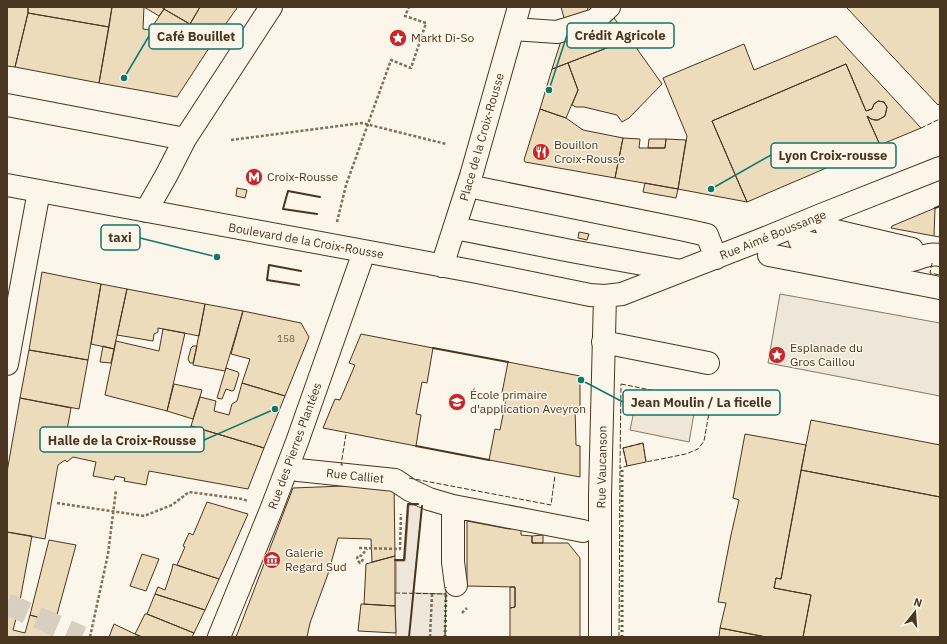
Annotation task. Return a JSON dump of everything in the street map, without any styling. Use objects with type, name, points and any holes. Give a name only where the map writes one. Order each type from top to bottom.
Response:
[{"type":"street","points":[[146,212],[166,176],[184,138],[271,7]]},
{"type":"street","name":"Place de la Croix-Rousse","points":[[442,266],[468,186],[519,7]]},
{"type":"street","points":[[513,29],[557,32],[595,20],[609,7]]},
{"type":"street","points":[[7,105],[184,138]]},
{"type":"street","name":"Rue Aimé Boussange","points":[[605,296],[622,294],[681,272],[940,168]]},
{"type":"street","name":"Boulevard de la Croix-Rousse","points":[[7,185],[590,295],[605,296]]},
{"type":"street","points":[[468,186],[707,235],[716,258]]},
{"type":"street","points":[[7,364],[39,191]]},
{"type":"street","points":[[821,215],[826,229],[936,254]]},
{"type":"street","points":[[795,226],[800,241],[873,256],[906,261],[936,254]]},
{"type":"street","points":[[455,228],[681,272]]},
{"type":"street","name":"Rue des Pierres Plantées","points":[[219,637],[298,442],[364,252]]},
{"type":"street","points":[[769,255],[940,288]]},
{"type":"street","name":"Rue Vaucanson","points":[[600,637],[600,495],[605,296]]},
{"type":"street","points":[[603,342],[708,363]]},
{"type":"street","name":"Rue Calliet","points":[[298,470],[395,480],[429,499],[453,506],[583,531]]},
{"type":"street","points":[[453,506],[453,562],[456,585]]},
{"type":"path","points":[[336,222],[346,185],[391,60],[411,68],[426,23],[405,16],[408,7]]},
{"type":"path","points":[[231,140],[362,123],[446,144]]},
{"type":"path","points":[[359,548],[400,549],[403,485]]},
{"type":"path","points":[[90,637],[108,554],[116,490]]},
{"type":"path","points":[[56,503],[144,516],[172,505],[189,492],[242,499],[254,504]]},
{"type":"path","points":[[363,559],[360,563],[357,559],[367,549]]},
{"type":"path","points":[[430,637],[432,594]]},
{"type":"shaded area","points":[[780,294],[940,323],[940,396],[768,363]]},
{"type":"shaded area","points":[[637,396],[695,408],[689,442],[630,430]]},
{"type":"shaded area","points":[[409,505],[422,505],[413,593],[446,594],[445,637],[396,637],[396,561],[405,561]]},
{"type":"building","points":[[7,7],[28,7],[28,13],[15,67],[7,66]]},
{"type":"building","points":[[28,7],[112,7],[109,27],[28,13]]},
{"type":"building","points":[[112,7],[144,7],[143,29],[150,30],[164,9],[215,39],[177,97],[99,83]]},
{"type":"building","points":[[144,7],[161,7],[164,9],[159,16]]},
{"type":"building","points":[[165,7],[200,7],[190,24],[164,9]]},
{"type":"building","points":[[200,7],[237,8],[215,39],[190,24]]},
{"type":"building","points":[[561,7],[588,7],[586,19],[566,25]]},
{"type":"building","points":[[846,7],[938,7],[940,9],[940,103],[938,105]]},
{"type":"building","points":[[28,13],[109,27],[99,83],[15,67]]},
{"type":"building","points":[[614,18],[630,39],[552,69],[561,41],[607,23]]},
{"type":"building","points":[[836,36],[921,128],[880,145],[867,116],[871,119],[878,120],[885,116],[887,107],[884,102],[878,101],[874,104],[872,109],[866,111],[846,64],[712,121],[747,202],[678,189],[687,136],[663,78],[744,44],[754,70]]},
{"type":"building","points":[[630,39],[662,84],[629,118],[622,122],[617,115],[572,105],[578,90],[568,63]]},
{"type":"building","points":[[568,63],[578,90],[566,118],[540,109],[552,69]]},
{"type":"building","points":[[846,64],[866,111],[872,109],[874,104],[878,101],[884,102],[887,107],[885,116],[878,120],[871,119],[867,116],[880,145],[747,202],[712,121]]},
{"type":"building","points":[[540,109],[566,118],[583,130],[623,138],[615,178],[525,162],[524,160]]},
{"type":"building","points":[[623,138],[640,139],[639,148],[665,148],[666,139],[686,140],[678,189],[615,178]]},
{"type":"building","points":[[649,139],[666,139],[665,148],[648,148]]},
{"type":"building","points":[[645,183],[678,189],[676,198],[643,192]]},
{"type":"building","points":[[237,188],[247,190],[245,198],[236,196]]},
{"type":"building","points":[[935,208],[934,236],[891,228],[892,226]]},
{"type":"building","points":[[579,232],[589,234],[587,240],[578,238]]},
{"type":"building","points":[[42,272],[101,284],[88,360],[29,350]]},
{"type":"building","points":[[101,284],[127,289],[114,349],[91,344]]},
{"type":"building","points":[[127,289],[205,304],[199,336],[158,328],[158,332],[154,334],[153,341],[117,335]]},
{"type":"building","points":[[205,304],[243,311],[225,371],[193,365]]},
{"type":"building","points":[[243,311],[301,323],[309,337],[285,396],[242,383],[250,359],[231,354]]},
{"type":"building","points":[[163,329],[185,333],[167,411],[105,395],[116,341],[159,351]]},
{"type":"building","points":[[361,334],[433,348],[427,383],[422,382],[416,414],[421,415],[416,446],[323,428],[335,399],[340,400],[355,365],[349,363]]},
{"type":"building","points":[[103,346],[114,349],[111,363],[100,362]]},
{"type":"building","points":[[193,346],[197,346],[193,363],[190,363],[188,359]]},
{"type":"building","points":[[29,350],[88,360],[79,409],[20,398]]},
{"type":"building","points":[[508,362],[580,376],[580,408],[575,407],[576,445],[580,446],[580,477],[489,460],[495,429],[500,430],[507,394],[502,393]]},
{"type":"building","points":[[226,368],[238,372],[239,374],[234,390],[232,391],[226,389],[222,399],[217,398]]},
{"type":"building","points":[[242,383],[285,396],[264,448],[191,426],[200,397],[216,401],[214,411],[229,415],[232,404],[237,401]]},
{"type":"building","points":[[174,384],[202,390],[193,419],[167,411]]},
{"type":"building","points":[[20,398],[71,408],[67,430],[110,438],[111,432],[133,436],[136,432],[141,431],[144,438],[188,445],[191,426],[264,448],[248,489],[149,471],[146,485],[124,481],[125,478],[115,476],[114,480],[93,476],[96,462],[73,457],[67,462],[65,460],[58,465],[45,539],[7,532],[7,472]]},
{"type":"building","points":[[811,420],[940,445],[940,497],[801,470]]},
{"type":"building","points":[[745,434],[806,445],[781,579],[776,578],[774,588],[811,595],[803,637],[766,637],[720,628],[726,603],[718,602],[739,500],[733,498]]},
{"type":"building","points":[[643,443],[646,462],[627,466],[623,448]]},
{"type":"building","points":[[801,470],[940,497],[940,637],[803,637],[811,595],[774,588],[776,578],[781,579]]},
{"type":"building","points":[[394,484],[395,556],[372,562],[371,539],[338,538],[328,574],[310,623],[307,637],[236,637],[293,488]]},
{"type":"building","points":[[207,502],[248,514],[219,579],[177,565],[189,533],[193,535]]},
{"type":"building","points":[[467,521],[509,529],[521,528],[521,535],[532,536],[532,543],[568,543],[580,558],[580,637],[510,637],[510,608],[515,607],[515,587],[467,586]]},
{"type":"building","points":[[7,532],[32,536],[18,611],[7,608]]},
{"type":"building","points":[[543,535],[543,543],[532,543],[532,536]]},
{"type":"building","points":[[49,540],[76,545],[55,622],[30,615]]},
{"type":"building","points":[[142,554],[159,559],[146,591],[130,586]]},
{"type":"building","points":[[395,556],[395,606],[364,604],[366,564]]},
{"type":"building","points":[[173,564],[219,579],[205,610],[155,594],[158,587],[165,590]]},
{"type":"building","points":[[510,587],[515,587],[515,607],[510,608]]},
{"type":"building","points":[[155,594],[205,610],[194,633],[147,614]]},
{"type":"building","points":[[361,604],[395,606],[396,633],[358,631]]},
{"type":"building","points":[[7,608],[18,611],[13,630],[25,633],[30,615],[55,622],[52,637],[7,637]]},
{"type":"building","points":[[145,614],[194,633],[192,637],[142,637],[135,634]]},
{"type":"building","points":[[114,624],[135,634],[142,637],[109,637]]},
{"type":"building","points":[[720,628],[766,637],[719,637]]},
{"type":"tunnel","points":[[7,604],[82,637]]},
{"type":"hedge","points":[[622,469],[622,637]]},
{"type":"hedge","points":[[445,637],[446,594]]},
{"type":"fence","points":[[921,128],[940,119]]},
{"type":"fence","points":[[934,236],[940,237]]},
{"type":"fence","points":[[932,263],[930,273],[940,275]]},
{"type":"fence","points":[[621,384],[711,402],[704,441],[698,449],[686,454],[646,462],[643,443],[623,448],[627,466],[620,468],[621,384]]},
{"type":"fence","points":[[343,465],[341,465],[346,434]]},
{"type":"fence","points":[[619,637],[620,468]]},
{"type":"fence","points":[[409,478],[551,505],[555,475]]},
{"type":"fence","points":[[445,637],[446,587]]},
{"type":"fence","points":[[395,593],[446,594]]},
{"type":"wall","points":[[317,214],[283,209],[288,191],[320,197]]},
{"type":"wall","points":[[935,208],[940,206]]},
{"type":"wall","points":[[299,285],[267,280],[269,265],[301,271]]},
{"type":"wall","points":[[433,348],[508,362]]},
{"type":"wall","points":[[416,446],[489,460]]},
{"type":"wall","points":[[395,560],[404,560],[408,504],[418,504]]},
{"type":"wall","points":[[409,637],[422,506]]},
{"type":"place","name":"Markt Di-So","points":[[398,38]]},
{"type":"place","name":"Café Bouillet","points":[[124,78]]},
{"type":"place","name":"Crédit Agricole","points":[[549,90]]},
{"type":"place","name":"Bouillon Croix-Rousse","points":[[541,152]]},
{"type":"place","name":"Croix-Rousse","points":[[254,177]]},
{"type":"place","name":"Lyon Croix-rousse","points":[[711,189]]},
{"type":"place","name":"taxi","points":[[217,257]]},
{"type":"place","name":"Esplanade du Gros Caillou","points":[[777,355]]},
{"type":"place","name":"Jean Moulin / La ficelle","points":[[581,380]]},
{"type":"place","name":"École primaire d'application Aveyron","points":[[457,402]]},
{"type":"place","name":"Halle de la Croix-Rousse","points":[[275,409]]},
{"type":"place","name":"Galerie Regard Sud","points":[[272,560]]}]
